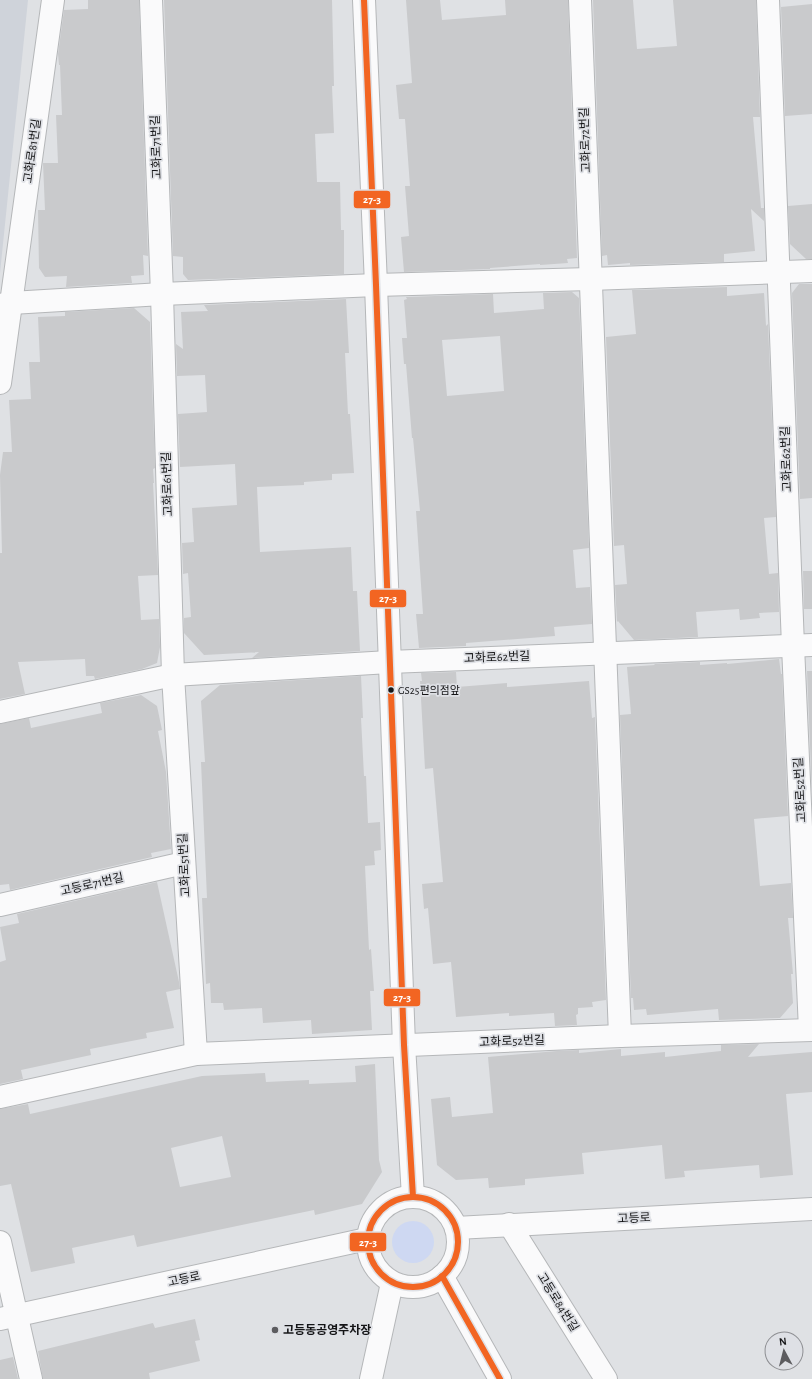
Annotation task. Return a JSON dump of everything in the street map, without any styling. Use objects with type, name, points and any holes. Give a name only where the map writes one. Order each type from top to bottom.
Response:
[{"type":"street","name":"고화로81번길","points":[[6,304],[53,0]]},
{"type":"street","name":"고화로71번길","points":[[151,0],[162,294]]},
{"type":"street","points":[[364,0],[404,1045],[413,1197]]},
{"type":"street","name":"고화로72번길","points":[[580,0],[590,279]]},
{"type":"street","points":[[768,0],[779,273]]},
{"type":"street","points":[[0,383],[6,304],[162,294],[376,285],[812,271]]},
{"type":"street","name":"고화로62번길","points":[[389,662],[802,646],[779,273]]},
{"type":"street","points":[[590,279],[620,1036]]},
{"type":"street","name":"고화로61번길","points":[[162,294],[173,675]]},
{"type":"street","name":"고화로52번길","points":[[404,1045],[811,1030],[802,646]]},
{"type":"street","points":[[0,712],[173,675],[389,662]]},
{"type":"street","name":"고화로51번길","points":[[173,675],[196,1054]]},
{"type":"street","name":"고등로71번길","points":[[0,905],[184,863]]},
{"type":"street","points":[[0,1097],[196,1054],[404,1045]]},
{"type":"street","points":[[413,1197],[433,1202],[447,1212],[456,1228],[458,1246],[453,1262],[442,1276],[427,1285],[409,1288],[392,1283],[378,1272],[369,1256],[367,1239],[372,1222],[383,1208],[398,1199],[413,1197]]},
{"type":"street","name":"고등로","points":[[456,1228],[812,1209]]},
{"type":"street","name":"고등로84번길","points":[[509,1224],[606,1379]]},
{"type":"street","name":"고등로","points":[[8,1317],[367,1239]]},
{"type":"street","points":[[0,1242],[8,1317],[31,1379]]},
{"type":"street","points":[[442,1276],[500,1379]]},
{"type":"street","points":[[371,1379],[392,1283]]},
{"type":"shaded area","points":[[0,0],[28,0],[0,273]]},
{"type":"shaded area","points":[[409,1221],[417,1221],[425,1224],[431,1230],[434,1242],[431,1254],[425,1260],[417,1263],[409,1263],[401,1260],[395,1254],[392,1246],[392,1238],[395,1230],[401,1224]]},
{"type":"building","points":[[88,0],[139,0],[148,256],[143,255],[144,275],[131,276],[132,283],[66,287],[67,276],[45,277],[39,268],[38,210],[45,210],[43,163],[58,163],[56,115],[62,115],[60,65],[58,54],[64,10],[88,9]]},
{"type":"building","points":[[164,0],[332,0],[334,86],[332,86],[334,133],[315,134],[317,182],[340,182],[341,230],[344,230],[344,274],[188,280],[183,274],[183,257],[173,256]]},
{"type":"building","points":[[406,0],[440,0],[442,20],[506,15],[505,0],[568,0],[577,258],[567,259],[568,263],[490,269],[404,272],[401,237],[409,236],[405,186],[410,186],[405,119],[399,119],[396,85],[412,83]]},
{"type":"building","points":[[593,0],[633,0],[637,49],[677,46],[673,0],[756,0],[760,117],[753,117],[761,208],[764,208],[764,221],[751,209],[755,251],[724,254],[724,262],[630,265],[630,263],[608,265],[607,255],[602,256]]},
{"type":"building","points":[[812,4],[812,114],[785,116],[781,7]]},
{"type":"building","points":[[812,204],[812,259],[806,259],[790,244],[788,206]]},
{"type":"building","points":[[799,284],[812,284],[812,498],[800,499],[792,293]]},
{"type":"building","points":[[727,287],[727,296],[764,293],[766,326],[768,324],[776,517],[764,518],[769,574],[778,573],[779,612],[759,613],[760,618],[740,620],[739,609],[696,612],[698,637],[634,640],[618,621],[617,622],[615,585],[627,584],[624,545],[614,546],[606,337],[636,334],[632,290]]},
{"type":"building","points":[[572,292],[579,298],[589,548],[573,550],[576,588],[590,587],[592,624],[554,627],[555,636],[466,643],[466,646],[419,648],[416,614],[423,614],[416,511],[420,511],[406,364],[404,364],[402,338],[407,338],[404,300],[407,299],[406,297],[493,294],[494,313],[544,309],[543,293]],"holes":[[[500,336],[504,391],[447,396],[442,340]]]},
{"type":"building","points":[[346,299],[349,353],[345,353],[348,414],[350,414],[354,473],[332,474],[332,480],[304,482],[304,485],[257,487],[260,552],[351,547],[353,591],[357,591],[360,651],[252,658],[259,652],[204,655],[184,633],[184,618],[191,617],[188,573],[183,574],[182,543],[194,542],[192,508],[237,505],[235,464],[180,467],[178,414],[207,412],[205,375],[177,376],[176,344],[183,349],[181,312],[208,311],[204,305]]},
{"type":"building","points":[[134,308],[150,322],[155,468],[153,469],[153,483],[158,575],[138,576],[141,620],[159,619],[160,647],[157,663],[142,669],[95,679],[94,676],[86,676],[85,659],[18,662],[25,694],[0,699],[0,553],[2,553],[0,475],[3,452],[12,452],[9,400],[31,399],[29,362],[40,362],[38,317],[65,316],[65,312]]},
{"type":"building","points":[[803,571],[812,571],[812,609],[804,609]]},
{"type":"building","points":[[779,659],[782,674],[788,816],[754,819],[760,886],[791,883],[793,918],[788,918],[793,974],[791,974],[793,1003],[780,1018],[719,1020],[718,1009],[647,1015],[646,1009],[634,1010],[633,998],[631,998],[620,715],[631,714],[627,667],[700,662],[700,665],[727,664]]},
{"type":"building","points":[[807,671],[812,671],[812,793]]},
{"type":"building","points":[[456,672],[457,687],[507,683],[507,687],[589,681],[592,718],[595,717],[606,1000],[592,1002],[593,1007],[578,1008],[578,1014],[576,1015],[577,1025],[555,1026],[554,1013],[509,1016],[509,1013],[456,1017],[451,962],[433,964],[428,908],[424,909],[422,884],[443,882],[433,768],[425,769],[420,681],[422,681],[421,673]]},
{"type":"building","points":[[361,676],[363,718],[361,718],[368,823],[380,822],[381,850],[374,851],[375,865],[365,866],[369,950],[371,949],[374,991],[370,991],[372,1030],[312,1034],[311,1020],[263,1023],[262,1008],[224,1010],[223,1003],[211,1003],[210,983],[206,984],[202,898],[207,898],[201,762],[205,762],[201,701],[220,685]]},
{"type":"building","points":[[141,695],[157,706],[162,730],[158,731],[166,772],[171,849],[151,853],[152,857],[10,890],[9,884],[0,885],[0,724],[29,718],[31,728],[102,713],[100,703]]},
{"type":"building","points":[[157,882],[180,989],[166,992],[174,1028],[146,1033],[147,1038],[90,1049],[91,1055],[21,1070],[23,1079],[0,1084],[0,962],[6,960],[0,927],[19,923],[17,914]]},
{"type":"building","points":[[759,1044],[748,1057],[812,1052],[812,1092],[786,1094],[793,1175],[760,1178],[759,1165],[684,1171],[685,1177],[665,1179],[662,1145],[582,1153],[584,1174],[525,1179],[525,1185],[489,1188],[488,1178],[456,1180],[437,1165],[431,1099],[450,1097],[452,1117],[493,1113],[488,1057],[557,1051],[579,1050],[579,1053],[621,1049],[621,1056],[665,1052],[665,1057],[721,1051],[721,1045]]},
{"type":"building","points":[[375,1064],[379,1160],[382,1172],[362,1204],[315,1215],[314,1210],[137,1247],[134,1235],[72,1248],[75,1263],[31,1272],[11,1184],[0,1186],[0,1109],[28,1104],[30,1114],[202,1076],[265,1073],[266,1082],[309,1080],[309,1084],[356,1082],[355,1066]],"holes":[[[222,1136],[231,1177],[180,1187],[171,1148]]]},
{"type":"building","points":[[195,1319],[200,1340],[195,1341],[200,1361],[149,1373],[150,1379],[43,1379],[38,1351],[153,1323],[155,1328]]},
{"type":"building","points":[[13,1357],[18,1379],[0,1379],[0,1360]]},
{"type":"transit line","name":"27-3","points":[[364,0],[404,1045],[413,1197]]},
{"type":"transit line","name":"27-3","points":[[413,1197],[430,1201],[445,1210],[454,1225],[458,1242],[454,1259],[445,1274],[430,1283],[413,1287],[396,1283],[381,1274],[372,1259],[368,1242],[372,1225],[381,1210],[396,1201],[413,1197]]},
{"type":"transit line","name":"27-3","points":[[442,1276],[500,1379]]},
{"type":"place","name":"GS25편의점앞","points":[[391,690]]},
{"type":"place","name":"고등동공영주차장","points":[[275,1330]]}]
